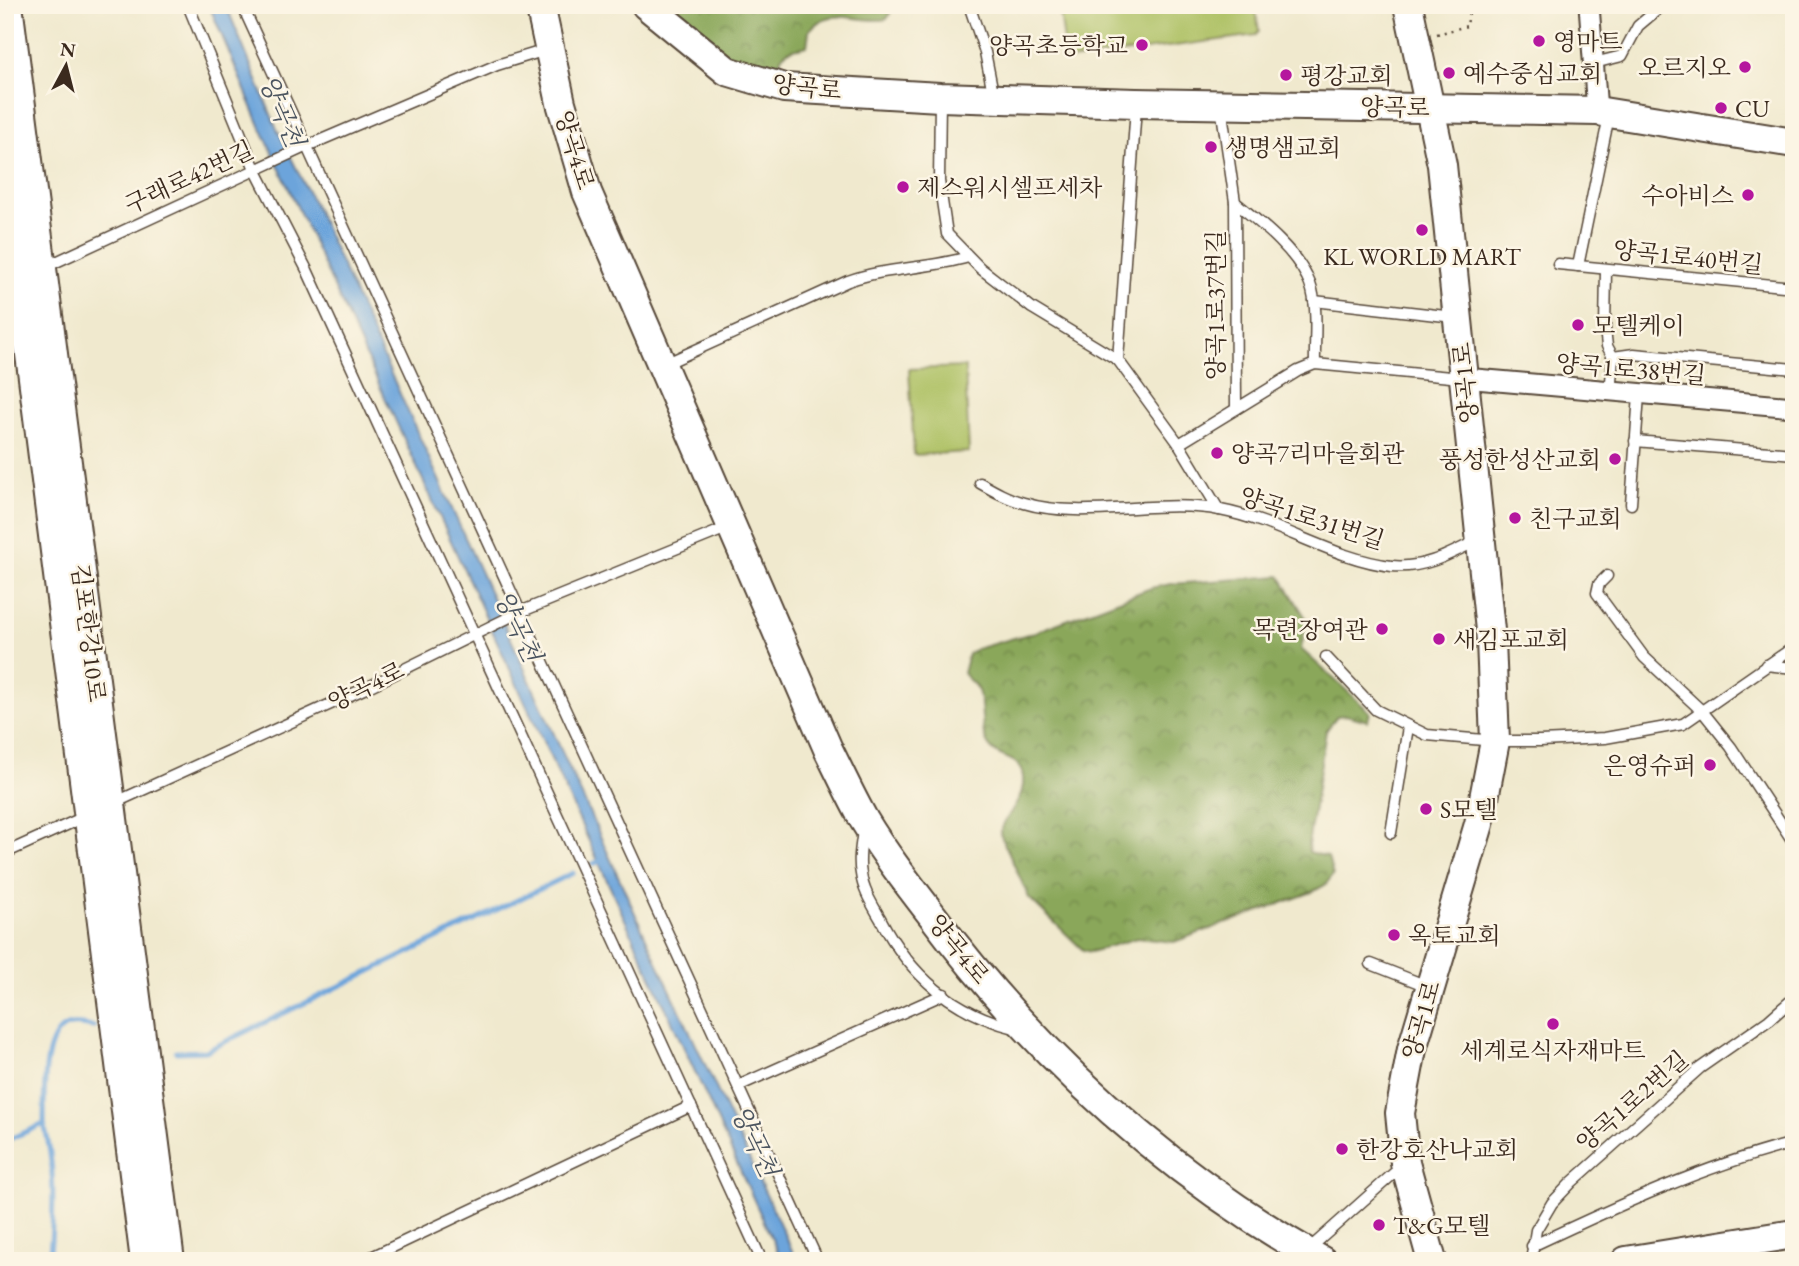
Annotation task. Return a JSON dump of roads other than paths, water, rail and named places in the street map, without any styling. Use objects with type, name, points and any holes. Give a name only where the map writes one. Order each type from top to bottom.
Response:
[{"type":"street","name":"양곡4로","points":[[540,5],[573,151],[587,192],[730,527],[828,749],[864,820],[948,937],[1029,1031],[1132,1132],[1176,1167],[1316,1258]]},
{"type":"street","name":"양곡로","points":[[646,5],[709,60],[727,71],[784,88],[940,97],[1136,103],[1603,111],[1794,143]]},
{"type":"street","name":"양곡1로","points":[[1408,5],[1432,108],[1441,165],[1491,640],[1495,741],[1479,824],[1404,1082],[1400,1113],[1405,1163],[1432,1261]]},
{"type":"street","points":[[1589,5],[1594,63],[1603,111]]},
{"type":"street","name":"김포한강10로","points":[[8,7],[25,278]]},
{"type":"street","name":"김포한강10로","points":[[5,158],[25,278],[100,809],[170,1261]]},
{"type":"street","name":"양곡1로38번길","points":[[1464,378],[1610,394],[1794,407]]},
{"type":"street","name":"김포한강10로","points":[[100,809],[145,1261]]},
{"type":"street","points":[[1626,1261],[1794,1234]]},
{"type":"lane","points":[[188,5],[256,169],[312,282],[762,1261]]},
{"type":"lane","points":[[242,5],[818,1261]]},
{"type":"lane","points":[[969,5],[985,52],[994,98]]},
{"type":"lane","points":[[1594,63],[1622,56],[1638,26],[1662,5]]},
{"type":"lane","name":"구래로42번길","points":[[25,278],[307,146],[497,65],[550,49]]},
{"type":"lane","name":"양곡1로31번길","points":[[940,97],[942,214],[947,234],[980,268],[1032,308],[1118,360],[1180,444],[1219,510],[1258,520],[1360,558],[1391,566],[1429,563],[1481,538]]},
{"type":"lane","points":[[1118,360],[1136,103]]},
{"type":"lane","name":"양곡1로37번길","points":[[1220,104],[1235,202],[1236,409]]},
{"type":"lane","name":"양곡1로40번길","points":[[1578,266],[1603,111]]},
{"type":"lane","name":"양곡1로37번길","points":[[1180,444],[1298,371],[1315,364],[1314,301],[1308,278],[1275,237],[1235,202]]},
{"type":"lane","points":[[662,366],[848,281],[874,273],[943,264],[968,257]]},
{"type":"lane","name":"양곡1로40번길","points":[[1558,264],[1794,287]]},
{"type":"lane","points":[[1606,270],[1605,329],[1607,346],[1613,357],[1610,394]]},
{"type":"lane","name":"양곡1로","points":[[1314,301],[1458,318]]},
{"type":"lane","name":"양곡1로38번길","points":[[1613,357],[1634,354],[1794,369]]},
{"type":"lane","points":[[1315,364],[1464,378]]},
{"type":"lane","points":[[1631,504],[1639,395]]},
{"type":"lane","points":[[1635,441],[1794,454]]},
{"type":"lane","points":[[980,483],[1026,504],[1059,508],[1187,506],[1219,510]]},
{"type":"lane","name":"양곡4로","points":[[5,853],[368,687],[520,612],[730,527]]},
{"type":"lane","points":[[1606,576],[1599,584],[1597,593],[1602,603],[1644,657],[1703,712],[1755,782],[1794,843]]},
{"type":"lane","points":[[1326,657],[1376,710],[1408,727],[1427,735],[1495,741],[1616,736],[1683,724],[1794,647]]},
{"type":"lane","points":[[1766,665],[1794,668]]},
{"type":"lane","points":[[1391,833],[1408,727]]},
{"type":"lane","points":[[864,820],[860,872],[868,896],[900,954],[912,970],[986,1020],[1029,1031]]},
{"type":"lane","points":[[1371,964],[1430,987]]},
{"type":"lane","name":"양곡4로","points":[[738,1086],[944,994]]},
{"type":"lane","name":"양곡1로2번길","points":[[1531,1261],[1532,1246],[1544,1214],[1572,1182],[1700,1068],[1769,1020],[1794,998]]},
{"type":"lane","points":[[363,1261],[691,1106]]},
{"type":"lane","points":[[1532,1246],[1600,1214],[1745,1155],[1794,1143]]},
{"type":"lane","points":[[1316,1258],[1405,1163]]},
{"type":"water","points":[[209,5],[226,5],[277,129],[315,206],[653,953],[797,1261],[782,1261],[261,128]]},
{"type":"waterway","points":[[593,864],[604,859]]},
{"type":"waterway","points":[[176,1052],[206,1051],[573,873]]},
{"type":"waterway","points":[[5,1141],[44,1124],[48,1056],[58,1032],[70,1025],[94,1027]]},
{"type":"waterway","points":[[44,1124],[51,1157],[53,1192],[49,1261]]},
{"type":"place","name":"영마트","points":[[1539,41]]},
{"type":"place","name":"양곡초등학교","points":[[1142,45]]},
{"type":"place","name":"오르지오","points":[[1745,67]]},
{"type":"place","name":"예수중심교회","points":[[1449,73]]},
{"type":"place","name":"평강교회","points":[[1286,75]]},
{"type":"place","name":"CU","points":[[1721,108]]},
{"type":"place","name":"생명샘교회","points":[[1211,147]]},
{"type":"place","name":"제스워시셀프세차","points":[[903,187]]},
{"type":"place","name":"수아비스","points":[[1748,195]]},
{"type":"place","name":"KL WORLD MART","points":[[1422,230]]},
{"type":"place","name":"모텔케이","points":[[1578,325]]},
{"type":"place","name":"양곡7리마을회관","points":[[1217,453]]},
{"type":"place","name":"풍성한성산교회","points":[[1615,459]]},
{"type":"place","name":"친구교회","points":[[1515,518]]},
{"type":"place","name":"목련장여관","points":[[1382,629]]},
{"type":"place","name":"새김포교회","points":[[1439,639]]},
{"type":"place","name":"은영슈퍼","points":[[1710,765]]},
{"type":"place","name":"S모텔","points":[[1426,809]]},
{"type":"place","name":"옥토교회","points":[[1394,935]]},
{"type":"place","name":"세계로식자재마트","points":[[1553,1024]]},
{"type":"place","name":"한강호산나교회","points":[[1342,1149]]},
{"type":"place","name":"T&G모텔","points":[[1379,1225]]},
{"type":"water label","name":"양곡천","points":[[282,111]]},
{"type":"water label","name":"양곡천","points":[[518,626]]},
{"type":"water label","name":"양곡천","points":[[755,1141]]}]
